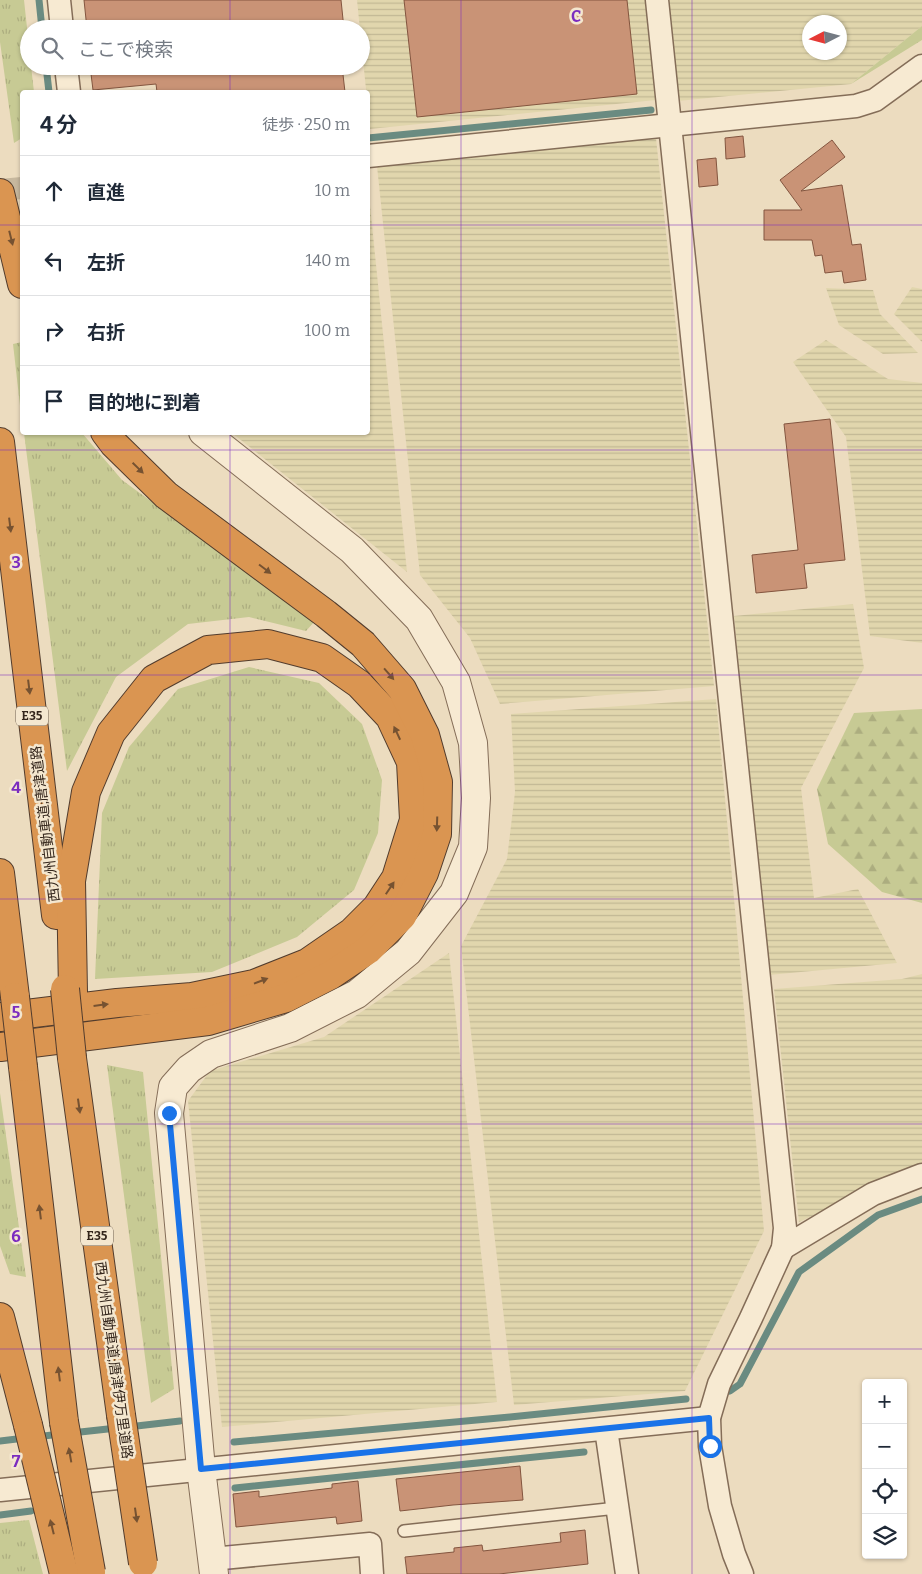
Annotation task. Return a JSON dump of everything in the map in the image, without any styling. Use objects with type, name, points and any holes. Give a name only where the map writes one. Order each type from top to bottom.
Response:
[{"type":"highway","points":[[0,193],[20,276]]},
{"type":"highway","points":[[8,1023],[208,1021],[286,998],[331,975],[368,950],[402,916],[424,872],[437,834],[438,782],[425,736],[402,689],[363,644],[326,614],[166,495],[107,435]]},
{"type":"highway","name":"西九州自動車道;唐津道路","points":[[0,442],[69,990],[69,1027]]},
{"type":"highway","points":[[8,1023],[117,1003],[192,997],[254,984],[307,963],[352,932],[377,907],[396,878],[414,820],[411,762],[390,717],[359,684],[322,658],[268,644],[208,650],[154,679],[111,733],[86,792],[71,881],[69,990],[72,1058]]},
{"type":"highway","points":[[0,873],[8,1023],[23,1067],[64,1422],[91,1573]]},
{"type":"highway","name":"西九州自動車道;唐津伊万里道路","points":[[69,1027],[144,1568]]},
{"type":"highway","points":[[0,1317],[64,1574]]},
{"type":"street","points":[[59,0],[61,20]]},
{"type":"street","points":[[657,0],[785,1228],[782,1248],[719,1384],[709,1418],[710,1446],[720,1506],[742,1574]]},
{"type":"street","points":[[370,156],[856,106],[875,100],[922,66]]},
{"type":"street","points":[[67,75],[69,90]]},
{"type":"street","points":[[207,435],[352,550],[419,619],[456,682],[473,743],[476,798],[473,847],[454,893],[408,952],[357,994],[290,1028],[211,1054],[189,1069],[173,1087],[169,1113],[201,1469],[213,1566],[370,1544],[372,1574]]},
{"type":"street","points":[[782,1248],[873,1194],[922,1175]]},
{"type":"street","points":[[0,1490],[709,1418]]},
{"type":"street","points":[[606,1429],[627,1574]]},
{"type":"lane","points":[[404,1531],[617,1508]]},
{"type":"shaded area","points":[[357,0],[646,0],[656,100],[370,129],[370,90],[366,90],[365,75],[370,75],[370,20],[359,20]]},
{"type":"shaded area","points":[[667,0],[922,0],[922,26],[851,84],[678,101]]},
{"type":"shaded area","points":[[656,138],[714,686],[500,704],[470,638],[420,575],[377,166]]},
{"type":"shaded area","points":[[370,205],[407,572],[235,435],[370,435]]},
{"type":"shaded area","points":[[912,287],[922,289],[922,342],[894,314]]},
{"type":"shaded area","points":[[826,288],[873,290],[880,314],[918,353],[883,354],[839,325]]},
{"type":"shaded area","points":[[826,340],[888,379],[922,383],[922,643],[870,636],[846,437],[793,362]]},
{"type":"shaded area","points":[[853,604],[864,668],[801,788],[814,898],[858,889],[897,963],[769,975],[734,616]]},
{"type":"shaded area","points":[[716,699],[764,1231],[685,1391],[514,1405],[461,946],[507,859],[515,792],[511,714]]},
{"type":"shaded area","points":[[449,953],[497,1402],[222,1427],[188,1101],[210,1071],[324,1037]]},
{"type":"shaded area","points":[[922,974],[922,1166],[799,1222],[774,989],[902,979]]},
{"type":"green space","points":[[0,0],[24,0],[26,20],[20,20],[20,75],[32,75],[34,90],[20,90],[20,139],[14,143],[0,42]]},
{"type":"green space","points":[[922,26],[922,40],[851,84]]},
{"type":"green space","points":[[20,342],[20,405],[13,344]]},
{"type":"green space","points":[[24,435],[84,435],[122,480],[315,621],[306,631],[249,617],[188,624],[116,677],[67,771]]},
{"type":"green space","points":[[249,667],[319,683],[362,724],[382,780],[378,833],[354,890],[297,937],[212,972],[95,979],[102,813],[129,747],[178,689]]},
{"type":"green space","points":[[922,709],[922,903],[882,892],[828,844],[817,789],[854,713]]},
{"type":"green space","points":[[107,1065],[143,1072],[174,1389],[151,1403]]},
{"type":"green space","points":[[0,1093],[26,1277],[10,1274],[0,1246]]},
{"type":"green space","points":[[29,1520],[43,1574],[0,1574],[0,1523]]},
{"type":"building","points":[[84,0],[341,0],[343,20],[86,20]]},
{"type":"building","points":[[404,0],[627,0],[637,94],[417,117]]},
{"type":"building","points":[[91,75],[343,75],[345,90],[157,90],[156,84],[93,90]]},
{"type":"building","points":[[743,136],[745,157],[726,159],[725,138]]},
{"type":"building","points":[[832,140],[845,157],[801,191],[842,185],[852,245],[861,244],[866,280],[844,283],[842,271],[825,273],[822,255],[815,256],[812,240],[764,240],[764,210],[802,210],[780,180]]},
{"type":"building","points":[[716,158],[718,185],[699,187],[697,160]]},
{"type":"building","points":[[830,419],[845,560],[804,564],[807,588],[756,593],[752,555],[798,550],[784,424]]},
{"type":"building","points":[[520,1466],[523,1500],[400,1511],[396,1479]]},
{"type":"building","points":[[358,1481],[362,1521],[337,1524],[336,1517],[236,1527],[233,1494],[259,1491],[259,1497],[332,1488],[332,1484]]},
{"type":"building","points":[[585,1530],[588,1564],[499,1574],[407,1574],[405,1557],[454,1552],[454,1548],[482,1545],[483,1551],[561,1542],[560,1533]]},
{"type":"waterway","points":[[39,0],[41,20]]},
{"type":"waterway","points":[[47,75],[49,90]]},
{"type":"waterway","points":[[370,138],[651,110]]},
{"type":"waterway","points":[[730,1391],[740,1384],[799,1272],[878,1215],[922,1199]]},
{"type":"waterway","points":[[234,1442],[686,1399]]},
{"type":"waterway","points":[[128,1427],[180,1421]]},
{"type":"waterway","points":[[71,1433],[117,1428]]},
{"type":"waterway","points":[[36,1437],[60,1434]]},
{"type":"waterway","points":[[0,1441],[25,1438]]},
{"type":"waterway","points":[[235,1488],[584,1452]]},
{"type":"waterway","points":[[0,1515],[31,1511]]},
{"type":"tunnel","points":[[0,190],[20,188]]},
{"type":"route","points":[[169,1113],[201,1469],[709,1418],[710,1446]]}]
